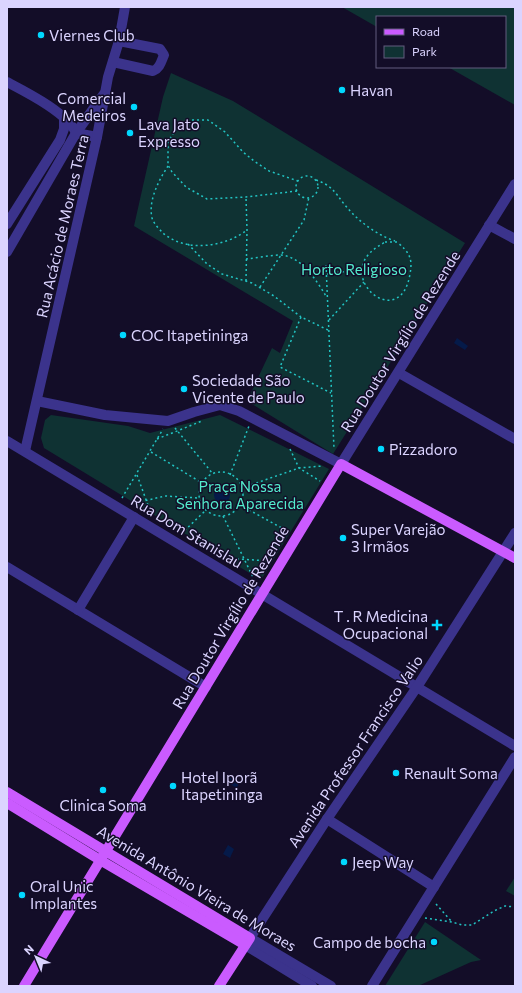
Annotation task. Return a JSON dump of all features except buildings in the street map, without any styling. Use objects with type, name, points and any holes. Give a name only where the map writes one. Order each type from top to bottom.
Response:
[{"type":"main road","name":"Rua Doutor Virgílio de Rezende","points":[[24,986],[329,486],[338,462]]},
{"type":"main road","points":[[338,462],[515,558]]},
{"type":"main road","name":"Avenida Antônio Vieira de Moraes","points":[[7,792],[160,883],[247,942]]},
{"type":"main road","name":"Avenida Antônio Vieira de Moraes","points":[[7,803],[154,892],[247,942]]},
{"type":"main road","points":[[154,892],[160,883]]},
{"type":"main road","name":"Avenida Professor Francisco Valio","points":[[219,986],[247,942]]},
{"type":"street","name":"Rua Acácio de Moraes Terra","points":[[24,451],[98,137],[108,77],[119,41],[125,7]]},
{"type":"street","points":[[113,62],[153,70],[160,66],[164,55],[160,49],[119,41]]},
{"type":"street","points":[[7,82],[32,96],[64,118],[74,126],[76,133]]},
{"type":"street","points":[[7,252],[76,133],[107,90]]},
{"type":"street","points":[[7,224],[60,140],[64,129],[64,118]]},
{"type":"street","points":[[76,133],[98,137]]},
{"type":"street","name":"Rua Doutor Virgílio de Rezende","points":[[338,462],[399,373],[515,184]]},
{"type":"street","points":[[489,225],[515,239]]},
{"type":"street","points":[[399,373],[515,439]]},
{"type":"street","points":[[37,401],[105,415],[168,421],[220,405],[239,411],[338,462]]},
{"type":"street","name":"Rua Dom Stanislau","points":[[7,441],[515,746]]},
{"type":"street","points":[[78,610],[134,517]]},
{"type":"street","name":"Avenida Professor Francisco Valio","points":[[247,942],[327,819],[417,687],[515,533]]},
{"type":"street","points":[[7,567],[206,687]]},
{"type":"street","points":[[372,986],[515,757]]},
{"type":"street","points":[[327,819],[431,891]]},
{"type":"street","name":"Avenida Antônio Vieira de Moraes","points":[[247,942],[312,986]]},
{"type":"street","name":"Avenida Antônio Vieira de Moraes","points":[[247,942],[331,986]]},
{"type":"path","points":[[247,230],[238,237],[211,245],[187,244],[167,236],[152,220],[151,207],[158,180],[168,165],[168,142],[180,126],[190,120],[208,120],[224,132],[254,161],[269,171],[298,181]]},
{"type":"path","points":[[168,165],[179,181],[186,187],[207,199],[246,197],[297,191]]},
{"type":"path","points":[[316,180],[318,187],[313,196],[302,196],[297,191],[296,188],[298,181],[303,176],[310,176],[325,183],[332,188],[344,204],[361,221],[382,237],[397,242],[410,256],[411,268],[409,279],[400,297],[395,300],[378,298],[366,288],[363,269],[364,261],[375,248],[385,242],[397,242]]},
{"type":"path","points":[[246,197],[246,281]]},
{"type":"path","points":[[260,287],[304,220],[309,197]]},
{"type":"path","points":[[187,244],[207,264],[222,274],[260,287],[301,317],[329,330]]},
{"type":"path","points":[[246,258],[282,255],[293,259],[306,268],[327,298]]},
{"type":"path","points":[[242,488],[299,468],[338,462],[332,393],[326,265]]},
{"type":"path","points":[[326,274],[363,269]]},
{"type":"path","points":[[328,321],[364,282]]},
{"type":"path","points":[[301,317],[280,368],[332,393]]},
{"type":"path","points":[[230,475],[252,418]]},
{"type":"path","points":[[158,439],[204,420]]},
{"type":"path","points":[[117,507],[168,421],[213,474]]},
{"type":"path","points":[[283,434],[299,468],[329,486]]},
{"type":"path","points":[[150,451],[202,483]]},
{"type":"path","points":[[222,473],[230,475],[235,478],[242,488],[240,505],[233,513],[217,516],[206,510],[201,504],[199,490],[202,483],[213,474],[222,473]]},
{"type":"path","points":[[136,474],[158,531]]},
{"type":"path","points":[[117,507],[166,496],[199,498]]},
{"type":"path","points":[[240,505],[297,537]]},
{"type":"path","points":[[173,541],[206,510]]},
{"type":"path","points":[[223,516],[262,595]]},
{"type":"path","points":[[221,558],[282,561]]},
{"type":"path","points":[[431,891],[452,922]]},
{"type":"path","points":[[415,917],[452,922],[462,925],[472,925],[505,906],[515,907]]},
{"type":"green space","points":[[342,7],[515,8],[515,105],[450,68],[506,68],[506,16],[376,16],[376,26]]},
{"type":"green space","name":"Horto Religioso","points":[[171,73],[233,101],[465,243],[333,454],[247,401],[272,348],[280,353],[293,321],[134,226],[163,97]]},
{"type":"green space","name":"Praça Nossa Senhora Aparecida","points":[[51,415],[128,426],[150,433],[220,415],[329,469],[261,580],[44,448],[41,438],[45,420]]},
{"type":"green space","points":[[515,877],[515,896],[506,891]]},
{"type":"green space","name":"Campo de bocha","points":[[425,922],[481,960],[471,962],[418,986],[385,986]]},
{"type":"water","points":[[457,338],[468,346],[465,350],[454,343]]},
{"type":"water","points":[[219,487],[225,487],[230,492],[228,501],[225,503],[219,503],[214,498],[214,492]]},
{"type":"water","points":[[229,777],[239,782],[237,788],[226,782]]},
{"type":"water","points":[[228,845],[234,849],[230,858],[223,854]]},
{"type":"place","name":"Viernes Club","points":[[41,35]]},
{"type":"place","name":"Havan","points":[[342,90]]},
{"type":"place","name":"Comercial Medeiros","points":[[134,107]]},
{"type":"place","name":"Lava Jato Expresso","points":[[130,133]]},
{"type":"place","name":"COC Itapetininga","points":[[123,335]]},
{"type":"place","name":"Sociedade São Vicente de Paulo","points":[[184,389]]},
{"type":"place","name":"Pizzadoro","points":[[381,449]]},
{"type":"place","name":"Super Varejão 3 Irmãos","points":[[343,538]]},
{"type":"place","name":"T . R Medicina Ocupacional","points":[[437,625]]},
{"type":"place","name":"Renault Soma","points":[[396,773]]},
{"type":"place","name":"Hotel Iporã Itapetininga","points":[[173,786]]},
{"type":"place","name":"Clinica Soma","points":[[103,790]]},
{"type":"place","name":"Jeep Way","points":[[344,862]]},
{"type":"place","name":"Oral Unic Implantes","points":[[22,895]]},
{"type":"place","name":"Campo de bocha","points":[[434,942]]}]
